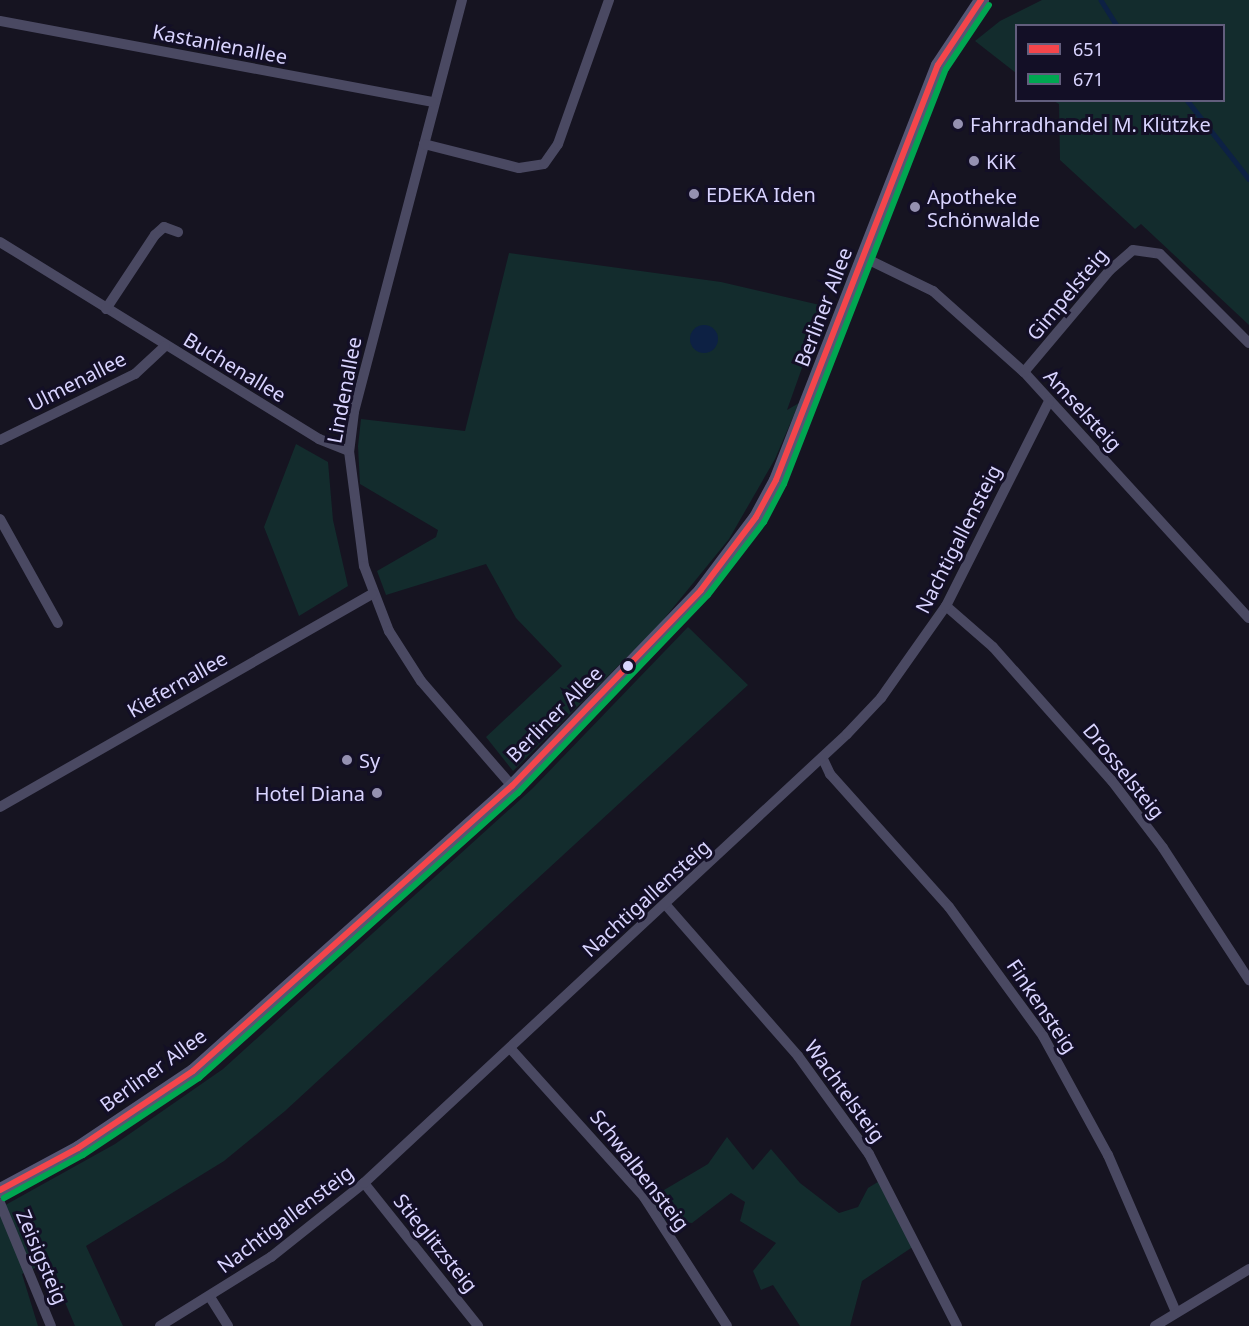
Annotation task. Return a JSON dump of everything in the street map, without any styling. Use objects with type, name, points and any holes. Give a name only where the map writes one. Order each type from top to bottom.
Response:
[{"type":"main road","name":"Berliner Allee","points":[[0,1190],[78,1148],[194,1071],[512,786],[680,615],[756,518],[792,442],[938,65],[981,0]]},
{"type":"street","name":"Lindenallee","points":[[462,0],[434,102],[349,451],[372,594],[421,681],[512,786]]},
{"type":"street","points":[[424,144],[519,168],[544,164],[558,144],[609,0]]},
{"type":"street","name":"Kastanienallee","points":[[0,21],[434,102]]},
{"type":"street","points":[[105,309],[155,235],[164,226],[178,232]]},
{"type":"street","name":"Buchenallee","points":[[0,242],[105,309],[319,439],[349,451]]},
{"type":"street","name":"Gimpelsteig","points":[[1024,372],[1110,270],[1133,250],[1160,254],[1249,343]]},
{"type":"street","name":"Amselsteig","points":[[865,258],[933,291],[1024,372],[1249,618]]},
{"type":"street","name":"Ulmenallee","points":[[0,440],[135,374],[165,346]]},
{"type":"street","name":"Nachtigallensteig","points":[[160,1326],[210,1298],[271,1257],[364,1183],[823,759],[881,698],[946,606],[1049,401]]},
{"type":"street","points":[[0,519],[58,623]]},
{"type":"street","name":"Kiefernallee","points":[[0,807],[372,594]]},
{"type":"street","name":"Drosselsteig","points":[[946,606],[993,647],[1112,781],[1163,848],[1249,980]]},
{"type":"street","name":"Finkensteig","points":[[823,759],[830,774],[949,907],[1043,1036],[1108,1155],[1175,1310]]},
{"type":"street","name":"Wachtelsteig","points":[[665,904],[752,1000],[845,1119],[905,1216],[957,1326]]},
{"type":"street","name":"Schwalbensteig","points":[[510,1048],[644,1197],[727,1326]]},
{"type":"street","name":"Stieglitzsteig","points":[[364,1183],[478,1326]]},
{"type":"street","name":"Zeisigsteig","points":[[0,1203],[51,1326]]},
{"type":"street","points":[[1155,1326],[1175,1310],[1249,1269]]},
{"type":"street","points":[[210,1298],[228,1326]]},
{"type":"green space","points":[[1042,0],[1249,0],[1249,325],[1141,224],[1135,229],[1060,160],[1059,104],[1056,102],[1225,102],[1225,24],[1015,24],[1015,72],[975,41],[1000,21]]},
{"type":"green space","points":[[509,253],[721,282],[824,306],[787,410],[799,403],[775,459],[729,539],[659,625],[513,771],[486,737],[562,666],[516,618],[486,564],[386,595],[377,571],[436,537],[438,530],[360,484],[358,446],[361,419],[465,431]]},
{"type":"green space","points":[[296,444],[328,462],[333,520],[348,586],[299,616],[264,527]]},
{"type":"green space","points":[[688,627],[748,685],[285,1111],[224,1161],[86,1246],[123,1326],[75,1326],[48,1262],[22,1274],[38,1326],[0,1326],[0,1208],[115,1144],[223,1069],[533,788]]},
{"type":"green space","points":[[727,1137],[753,1170],[771,1149],[800,1183],[839,1213],[858,1207],[868,1188],[881,1180],[917,1244],[862,1281],[850,1326],[800,1326],[773,1285],[761,1290],[753,1271],[776,1243],[740,1221],[745,1202],[731,1193],[692,1223],[661,1220],[651,1205],[659,1193],[708,1164]]},
{"type":"water","points":[[704,325],[714,329],[718,339],[714,349],[704,353],[694,349],[690,339],[694,329]]},
{"type":"waterway","points":[[1101,0],[1116,24]]},
{"type":"waterway","points":[[1189,102],[1249,179]]},
{"type":"transit line","name":"651","points":[[0,1190],[78,1148],[193,1071],[512,786],[701,590],[756,517],[776,480],[938,65],[981,0]]},
{"type":"transit line","name":"671","points":[[4,1198],[83,1155],[199,1078],[518,793],[708,595],[764,522],[784,484],[946,69],[989,5]]},
{"type":"place","name":"Fahrradhandel M. Klützke","points":[[958,124]]},
{"type":"place","name":"KiK","points":[[974,161]]},
{"type":"place","name":"EDEKA Iden","points":[[694,194]]},
{"type":"place","name":"Apotheke Schönwalde","points":[[915,207]]},
{"type":"place","name":"Sy","points":[[347,760]]},
{"type":"place","name":"Hotel Diana","points":[[377,793]]}]
